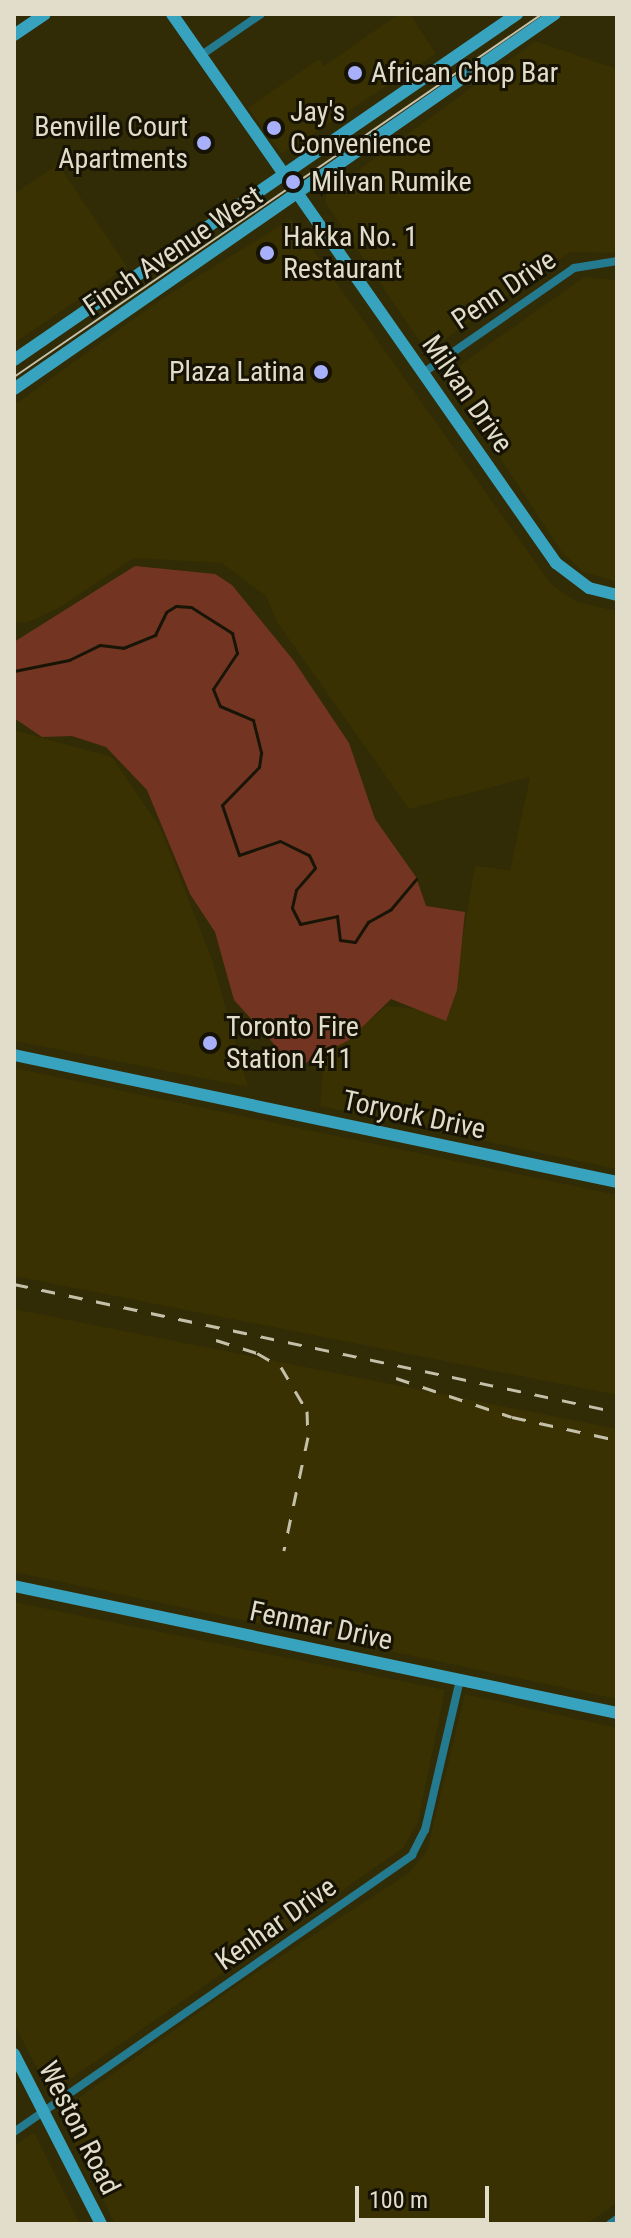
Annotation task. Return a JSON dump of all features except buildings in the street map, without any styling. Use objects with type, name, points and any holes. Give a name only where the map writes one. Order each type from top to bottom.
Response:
[{"type":"street","points":[[14,35],[45,14]]},
{"type":"street","name":"Milvan Drive","points":[[172,14],[556,563],[589,588],[617,595]]},
{"type":"street","points":[[200,56],[261,14]]},
{"type":"street","name":"Finch Avenue West","points":[[14,360],[517,14]]},
{"type":"street","name":"Finch Avenue West","points":[[14,389],[555,14]]},
{"type":"street","name":"Penn Drive","points":[[423,373],[574,268],[617,261]]},
{"type":"street","name":"Toryork Drive","points":[[14,1055],[617,1182]]},
{"type":"street","name":"Fenmar Drive","points":[[14,1586],[617,1713]]},
{"type":"street","name":"Kenhar Drive","points":[[14,2132],[412,1855],[425,1830],[460,1679]]},
{"type":"street","name":"Weston Road","points":[[14,2054],[101,2224]]},
{"type":"street","points":[[610,2224],[617,2219]]},
{"type":"shaded area","points":[[399,14],[410,14],[436,54],[282,154],[248,108],[319,59],[324,66]]},
{"type":"shaded area","points":[[535,41],[617,69],[617,253],[570,252],[427,352],[325,202],[326,194]]},
{"type":"shaded area","points":[[58,164],[127,267],[14,343],[14,194]]},
{"type":"shaded area","points":[[291,219],[551,584],[577,602],[617,611],[617,1169],[320,1106],[324,1058],[387,1006],[450,1012],[475,866],[510,870],[530,777],[409,809],[277,622],[266,596],[222,563],[134,558],[59,608],[26,623],[14,622],[14,405],[163,298]]},
{"type":"shaded area","points":[[584,277],[617,280],[617,582],[583,572],[561,551],[446,375]]},
{"type":"shaded area","points":[[135,566],[215,574],[232,585],[294,661],[349,743],[375,819],[416,877],[426,906],[465,912],[457,990],[446,1021],[391,999],[349,1040],[304,1064],[292,1064],[234,1000],[215,932],[190,894],[147,790],[106,747],[72,736],[42,737],[14,718],[14,642]]},
{"type":"shaded area","points":[[14,730],[112,757],[161,829],[213,962],[248,1087],[14,1041]]},
{"type":"shaded area","points":[[14,1068],[617,1195],[617,1395],[14,1276]]},
{"type":"shaded area","points":[[14,1309],[617,1429],[617,1699],[14,1572]]},
{"type":"shaded area","points":[[14,1602],[445,1690],[418,1823],[403,1848],[50,2093],[14,2024]]},
{"type":"shaded area","points":[[465,1694],[617,1728],[617,2203],[586,2224],[115,2224],[59,2112],[243,1981],[409,1873],[427,1851]]},
{"type":"shaded area","points":[[34,2132],[80,2224],[14,2224],[14,2146]]},
{"type":"waterway","points":[[14,671],[69,660],[100,645],[123,648],[155,635],[166,612],[176,606],[191,607],[232,633],[237,653],[213,689],[220,706],[253,720],[261,753],[259,767],[222,805],[239,855],[280,841],[309,855],[315,868],[296,890],[292,908],[300,924],[337,916],[340,940],[355,942],[368,922],[391,909],[416,879]]},
{"type":"tram line","points":[[14,377],[542,14]]},
{"type":"railway","points":[[14,1284],[617,1412]]},
{"type":"railway","points":[[216,1340],[257,1353],[281,1367],[307,1411],[308,1437],[284,1550]]},
{"type":"railway","points":[[396,1378],[512,1417],[617,1440]]},
{"type":"place","name":"African Chop Bar","points":[[355,73]]},
{"type":"place","name":"Jay's Convenience","points":[[274,128]]},
{"type":"place","name":"Benville Court Apartments","points":[[204,143]]},
{"type":"place","name":"Milvan Rumike","points":[[293,182]]},
{"type":"place","name":"Hakka No. 1 Restaurant","points":[[267,253]]},
{"type":"place","name":"Plaza Latina","points":[[321,372]]},
{"type":"place","name":"Toronto Fire Station 411","points":[[210,1043]]}]
